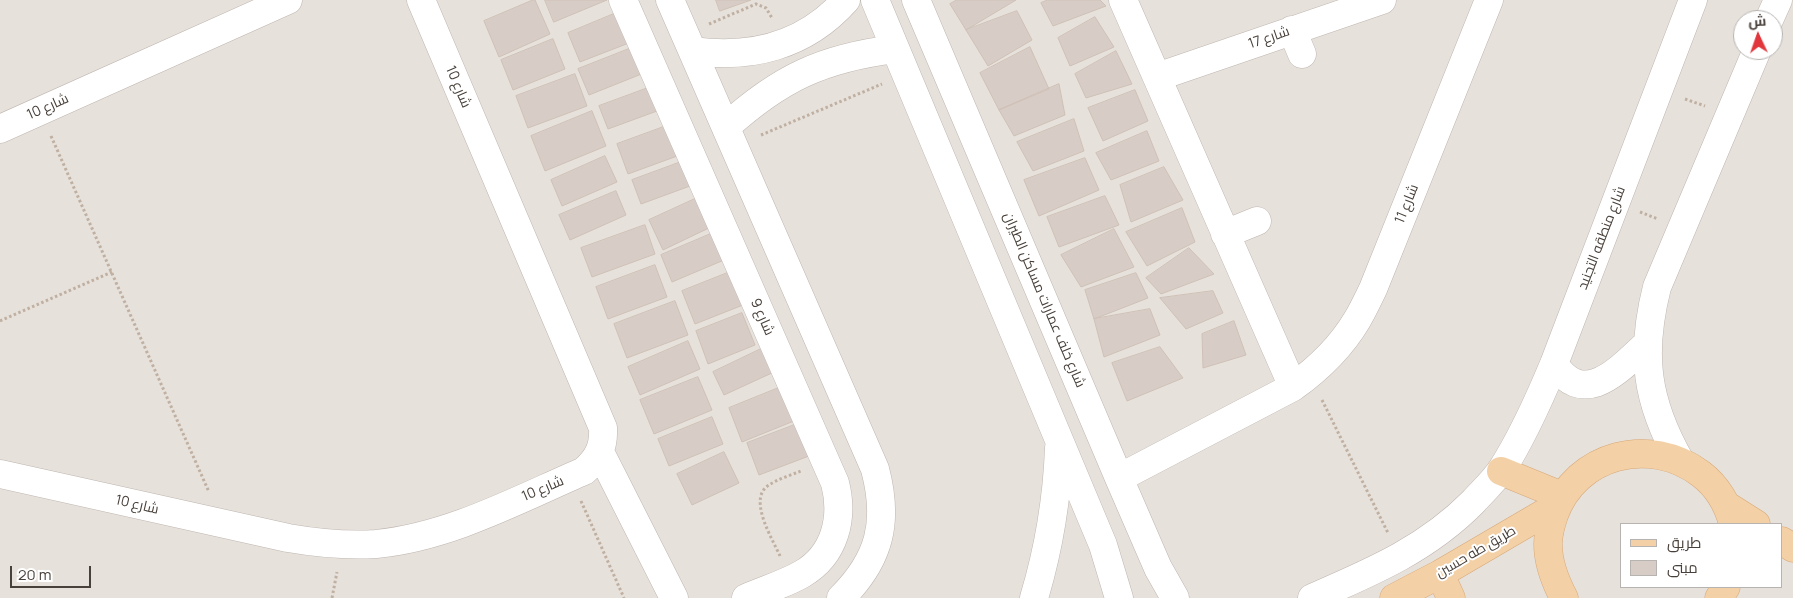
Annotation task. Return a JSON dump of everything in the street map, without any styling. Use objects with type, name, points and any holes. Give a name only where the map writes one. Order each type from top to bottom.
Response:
[{"type":"main road","points":[[1564,598],[1555,581],[1549,562],[1548,542],[1551,523],[1560,501],[1574,481],[1589,469],[1606,460],[1624,455],[1643,453],[1662,455],[1680,461],[1707,479],[1729,514],[1753,523]]},
{"type":"main road","points":[[1501,471],[1560,501]]},
{"type":"main road","name":"طريق طه حسين","points":[[1394,598],[1446,586],[1560,501]]},
{"type":"street","name":"شارع 10","points":[[0,128],[288,0]]},
{"type":"street","name":"شارع 10","points":[[0,474],[315,543],[343,544],[391,542],[439,532],[584,472],[594,463],[604,440],[603,428],[421,0]]},
{"type":"street","name":"شارع 9","points":[[623,0],[835,483],[838,496],[838,522],[835,534],[822,556],[813,566],[790,580],[746,598]]},
{"type":"street","points":[[670,0],[876,469],[882,509],[881,529],[867,567],[841,598]]},
{"type":"street","points":[[689,42],[716,54],[739,54],[762,50],[782,44],[804,34],[846,0]]},
{"type":"street","points":[[875,0],[1103,545],[1119,598]]},
{"type":"street","name":"شارع خلف عمارات مساكن الطيران","points":[[916,0],[1158,568],[1175,598]]},
{"type":"street","points":[[1123,0],[1225,234],[1301,380]]},
{"type":"street","name":"شارع 17","points":[[1157,77],[1297,42],[1382,0]]},
{"type":"street","name":"شارع 11","points":[[1120,478],[1301,380],[1335,350],[1357,321],[1373,288],[1489,0]]},
{"type":"street","name":"شارع منطقه التجنيد","points":[[1312,598],[1382,568],[1423,543],[1458,516],[1501,471],[1529,418],[1554,364],[1693,0]]},
{"type":"street","points":[[730,136],[750,105],[777,86],[806,71],[835,60],[895,49]]},
{"type":"street","points":[[1680,461],[1669,442],[1654,401],[1648,373],[1647,344],[1650,315],[1657,287],[1753,60]]},
{"type":"street","points":[[1225,234],[1257,221]]},
{"type":"street","points":[[1554,364],[1567,378],[1576,383],[1595,384],[1612,375],[1647,344]]},
{"type":"street","points":[[793,388],[832,371]]},
{"type":"street","points":[[1034,598],[1044,565],[1052,524],[1058,483],[1060,441]]},
{"type":"street","points":[[600,452],[674,598]]},
{"type":"street","points":[[1103,545],[1142,529]]},
{"type":"path","points":[[689,42],[756,4],[766,8],[768,11],[782,44]]},
{"type":"path","points":[[730,136],[906,74]]},
{"type":"path","points":[[1659,90],[1730,114]]},
{"type":"path","points":[[40,111],[223,524]]},
{"type":"path","points":[[1616,203],[1682,228]]},
{"type":"path","points":[[0,321],[112,272]]},
{"type":"path","points":[[1301,380],[1400,558]]},
{"type":"path","points":[[790,580],[761,512],[759,498],[768,485],[825,461]]},
{"type":"path","points":[[571,477],[624,598]]},
{"type":"shaded area","points":[[0,0],[1793,0],[1793,598],[0,598]]},
{"type":"building","points":[[535,0],[550,34],[499,57],[484,21]]},
{"type":"building","points":[[545,0],[607,0],[554,22]]},
{"type":"building","points":[[716,0],[751,0],[720,11]]},
{"type":"building","points":[[957,0],[1016,0],[966,30],[950,4]]},
{"type":"building","points":[[1048,0],[1100,0],[1106,6],[1053,26],[1041,3]]},
{"type":"building","points":[[621,11],[634,41],[580,62],[568,33]]},
{"type":"building","points":[[1017,11],[1032,40],[988,66],[966,30]]},
{"type":"building","points":[[1095,17],[1114,47],[1070,66],[1058,38]]},
{"type":"building","points":[[553,39],[565,69],[513,90],[501,60]]},
{"type":"building","points":[[634,47],[644,73],[589,95],[578,69]]},
{"type":"building","points":[[1030,47],[1049,89],[999,110],[980,73]]},
{"type":"building","points":[[1116,51],[1132,84],[1086,98],[1075,74]]},
{"type":"building","points":[[575,74],[587,106],[528,128],[516,96]]},
{"type":"building","points":[[1059,84],[1065,115],[1014,136],[999,110]]},
{"type":"building","points":[[648,88],[657,111],[608,129],[599,106]]},
{"type":"building","points":[[1135,90],[1148,121],[1103,141],[1088,108]]},
{"type":"building","points":[[592,111],[606,146],[545,171],[531,136]]},
{"type":"building","points":[[1074,119],[1084,151],[1033,171],[1017,142]]},
{"type":"building","points":[[669,125],[680,155],[628,174],[617,144]]},
{"type":"building","points":[[1147,131],[1159,161],[1111,180],[1096,153]]},
{"type":"building","points":[[605,156],[617,182],[562,206],[551,180]]},
{"type":"building","points":[[1085,158],[1099,190],[1039,216],[1024,180]]},
{"type":"building","points":[[681,162],[690,186],[641,204],[632,180]]},
{"type":"building","points":[[1164,167],[1183,200],[1131,222],[1120,185]]},
{"type":"building","points":[[616,191],[626,215],[570,240],[559,215]]},
{"type":"building","points":[[1105,196],[1119,225],[1059,247],[1047,217]]},
{"type":"building","points":[[697,198],[711,227],[663,250],[649,220]]},
{"type":"building","points":[[1182,208],[1195,242],[1147,266],[1126,232]]},
{"type":"building","points":[[645,225],[655,254],[592,277],[581,248]]},
{"type":"building","points":[[1114,229],[1134,267],[1081,287],[1061,255]]},
{"type":"building","points":[[713,233],[724,260],[672,282],[661,255]]},
{"type":"building","points":[[1189,248],[1214,274],[1161,294],[1146,278]]},
{"type":"building","points":[[655,265],[667,297],[608,319],[596,287]]},
{"type":"building","points":[[730,272],[743,305],[695,324],[682,291]]},
{"type":"building","points":[[1136,273],[1148,298],[1094,319],[1085,290]]},
{"type":"building","points":[[1213,291],[1223,313],[1186,329],[1160,298]]},
{"type":"building","points":[[675,301],[688,335],[627,358],[614,324]]},
{"type":"building","points":[[1150,309],[1160,335],[1104,357],[1094,319]]},
{"type":"building","points":[[742,313],[755,345],[708,364],[696,331]]},
{"type":"building","points":[[1234,321],[1246,355],[1203,368],[1202,334]]},
{"type":"building","points":[[688,341],[700,369],[640,395],[628,367]]},
{"type":"building","points":[[1160,347],[1183,378],[1127,401],[1112,363]]},
{"type":"building","points":[[763,348],[774,372],[724,395],[713,372]]},
{"type":"building","points":[[698,377],[712,410],[654,434],[640,400]]},
{"type":"building","points":[[781,387],[794,421],[742,442],[729,408]]},
{"type":"building","points":[[712,417],[723,444],[669,466],[658,439]]},
{"type":"building","points":[[797,424],[809,456],[759,475],[747,443]]},
{"type":"building","points":[[724,452],[739,483],[692,505],[677,474]]}]
